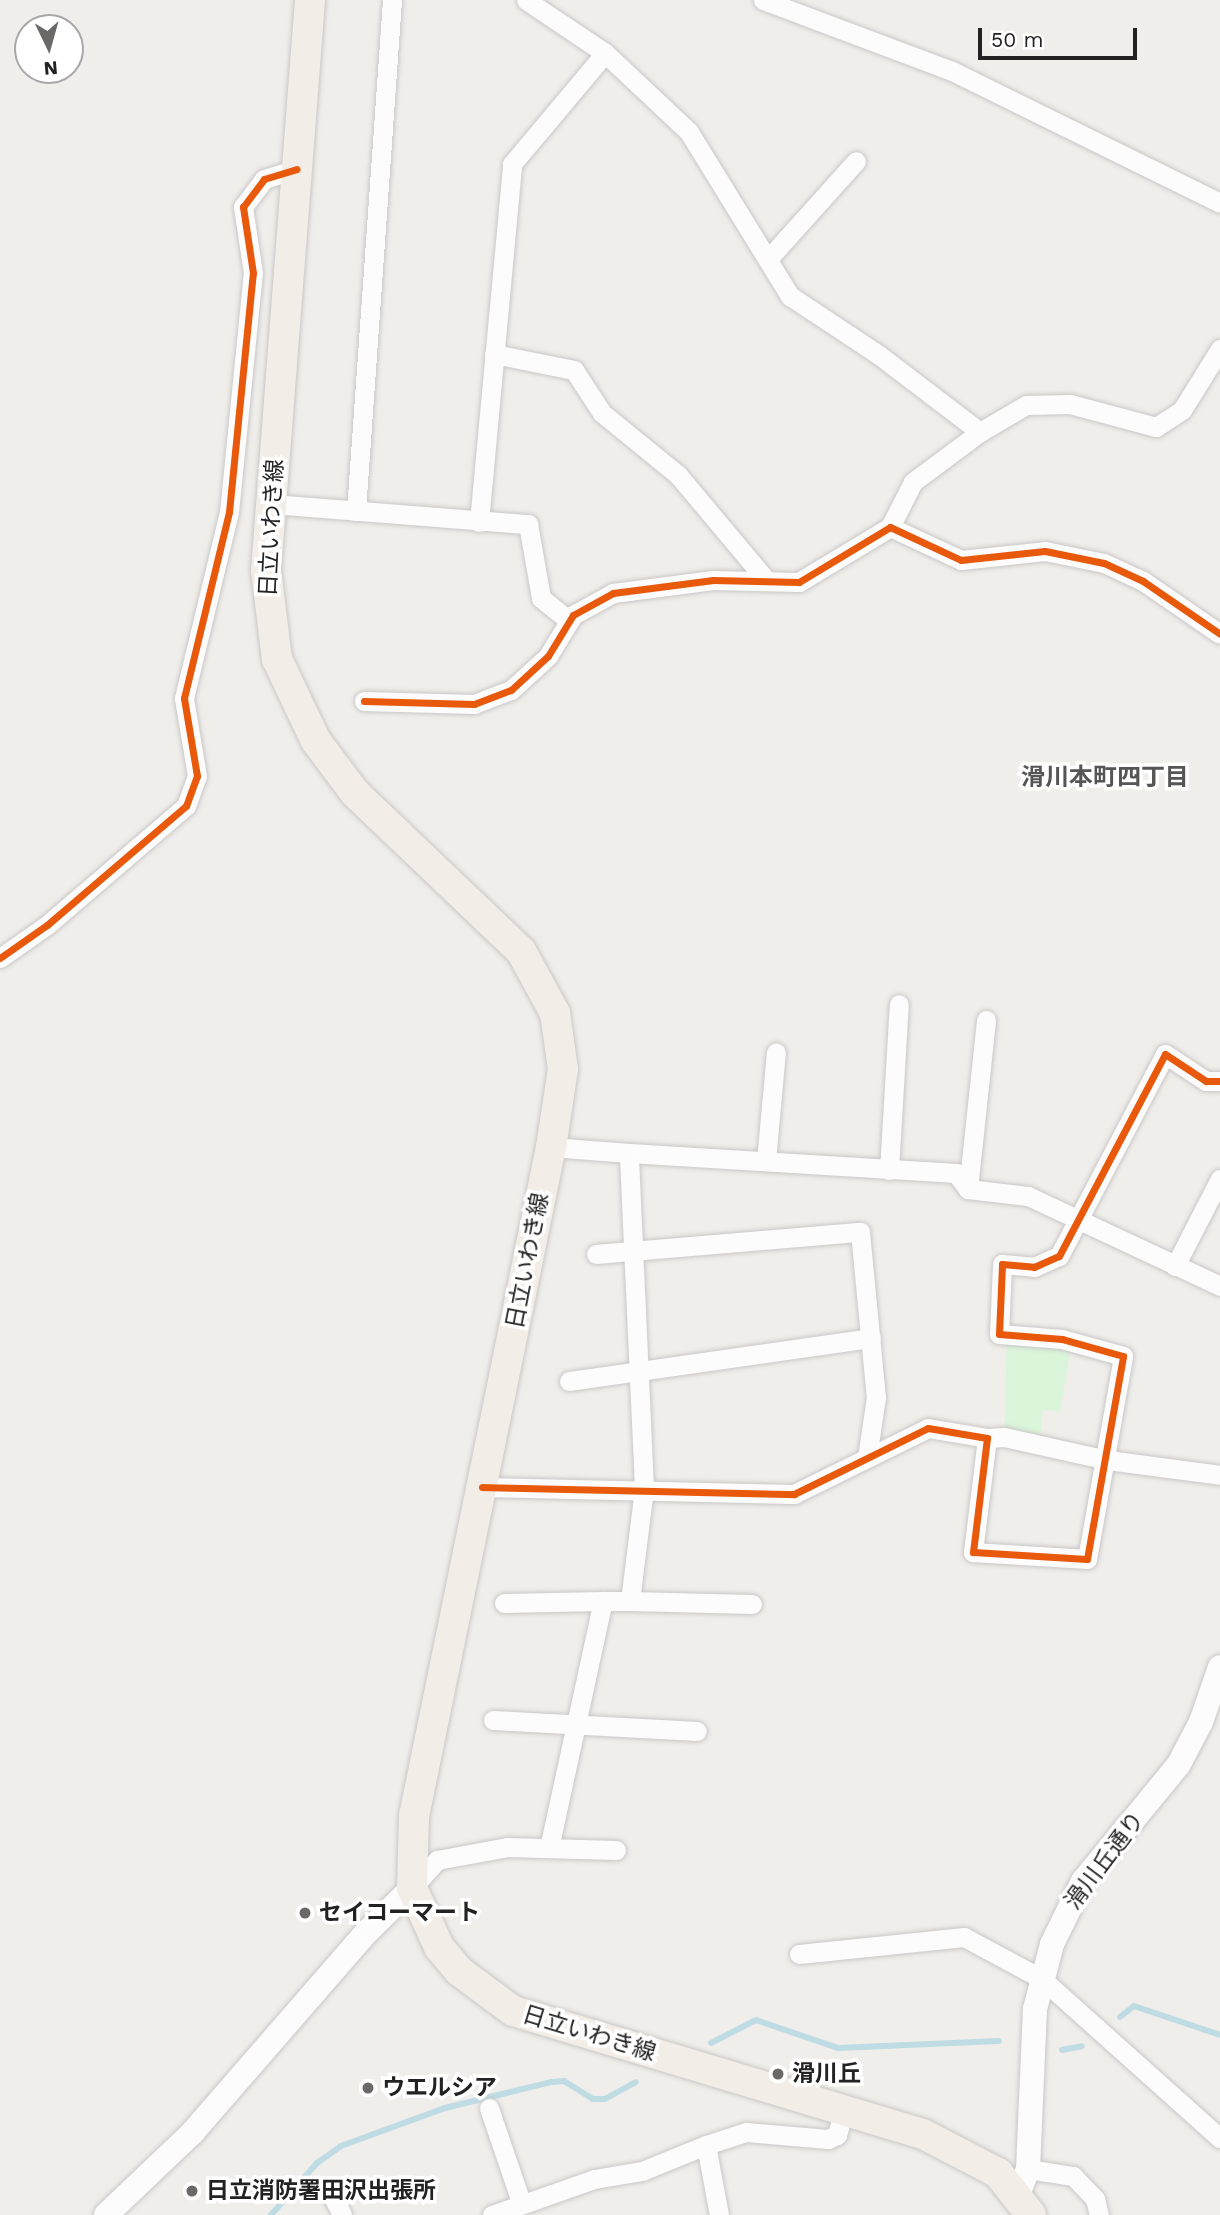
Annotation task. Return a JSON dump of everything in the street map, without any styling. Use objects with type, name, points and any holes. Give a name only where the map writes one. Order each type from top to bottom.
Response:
[{"type":"main road","name":"日立いわき線","points":[[310,0],[266,570],[268,615],[277,659],[291,696],[316,741],[355,793],[522,951],[541,982],[555,1013],[562,1069],[551,1147],[414,1816],[412,1888],[439,1947],[459,1971],[513,2011],[844,2109],[961,2150],[1026,2193]]},
{"type":"street","points":[[356,511],[392,0]]},
{"type":"street","points":[[526,0],[605,53],[689,132],[790,296],[879,355],[980,432]]},
{"type":"street","points":[[763,0],[952,71],[1220,203]]},
{"type":"street","points":[[479,522],[512,164],[605,53]]},
{"type":"street","points":[[769,258],[856,161]]},
{"type":"street","points":[[0,958],[47,925],[186,806],[197,776],[184,698],[229,512],[251,286],[243,207],[264,179],[296,169]]},
{"type":"street","points":[[364,701],[474,704],[511,690],[548,656],[569,621],[613,593],[713,580],[799,582],[890,527],[914,482],[980,432],[1026,405],[1070,404],[1156,428],[1182,410],[1220,349]]},
{"type":"street","points":[[494,354],[574,370],[602,413],[678,475],[767,581]]},
{"type":"street","points":[[272,505],[528,524],[541,598],[569,621]]},
{"type":"street","points":[[890,527],[961,560],[1045,551],[1104,563],[1143,581],[1220,634]]},
{"type":"street","points":[[889,1170],[899,1004]]},
{"type":"street","points":[[968,1189],[986,1020]]},
{"type":"street","points":[[766,1161],[776,1052]]},
{"type":"street","points":[[987,1438],[974,1552],[1087,1559],[1108,1461],[1124,1356],[1075,1341],[999,1334],[1002,1264],[1034,1267],[1050,1263],[1079,1221],[1165,1054],[1206,1081],[1220,1081]]},
{"type":"street","points":[[551,1147],[956,1173],[968,1189],[1028,1196],[1220,1286]]},
{"type":"street","points":[[629,1153],[644,1488],[630,1601]]},
{"type":"street","points":[[1175,1266],[1220,1179]]},
{"type":"street","points":[[596,1254],[860,1232],[876,1397],[867,1457]]},
{"type":"street","points":[[569,1381],[639,1374],[871,1338]]},
{"type":"street","points":[[482,1487],[644,1488],[794,1494],[928,1428],[987,1438],[1004,1437],[1108,1461],[1220,1475]]},
{"type":"street","points":[[549,1848],[603,1601]]},
{"type":"street","points":[[504,1603],[630,1601],[752,1604]]},
{"type":"street","name":"滑川丘通り","points":[[1026,2193],[1032,2042],[1042,1979],[1065,1913],[1083,1881],[1178,1763],[1201,1722],[1220,1667]]},
{"type":"street","points":[[493,1720],[575,1727],[696,1731]]},
{"type":"street","points":[[106,2215],[192,2133],[367,1933],[437,1860],[507,1847],[616,1850]]},
{"type":"street","points":[[799,1954],[964,1937],[1042,1979],[1220,2138]]},
{"type":"street","points":[[489,2108],[521,2202]]},
{"type":"street","points":[[492,2215],[521,2202],[594,2179],[642,2171],[746,2132],[828,2139],[837,2135],[844,2109]]},
{"type":"street","points":[[706,2145],[719,2215]]},
{"type":"street","points":[[1026,2193],[1073,2176],[1095,2199],[1098,2215]]},
{"type":"street","points":[[332,2195],[342,2215]]},
{"type":"green space","points":[[1007,1335],[1071,1347],[1060,1412],[1043,1410],[1039,1448],[1004,1437]]},
{"type":"waterway","points":[[1120,2017],[1134,2006],[1220,2035]]},
{"type":"waterway","points":[[711,2043],[756,2020],[838,2048],[999,2041]]},
{"type":"waterway","points":[[1062,2050],[1082,2046]]},
{"type":"waterway","points":[[271,2215],[317,2163],[341,2146],[445,2108],[564,2081],[593,2099],[605,2099],[636,2082]]},
{"type":"cycle path","points":[[0,958],[47,925],[186,806],[197,776],[184,698],[229,512],[253,273],[243,207],[264,179],[296,169]]},
{"type":"cycle path","points":[[364,701],[474,704],[511,690],[548,656],[573,615],[613,593],[713,580],[799,582],[890,527],[961,560],[1045,551],[1104,563],[1143,581],[1220,634]]},
{"type":"cycle path","points":[[482,1487],[794,1494],[928,1428],[987,1438],[973,1552],[1087,1559],[1123,1356],[1062,1339],[999,1334],[1002,1264],[1034,1267],[1059,1256],[1165,1054],[1206,1081],[1220,1081]]},
{"type":"place","name":"セイコーマート","points":[[305,1913]]},
{"type":"place","name":"滑川丘","points":[[778,2074]]},
{"type":"place","name":"ウエルシア","points":[[368,2088]]},
{"type":"place","name":"日立消防署田沢出張所","points":[[192,2191]]},
{"type":"district","name":"滑川本町四丁目","points":[[1105,778]]}]
